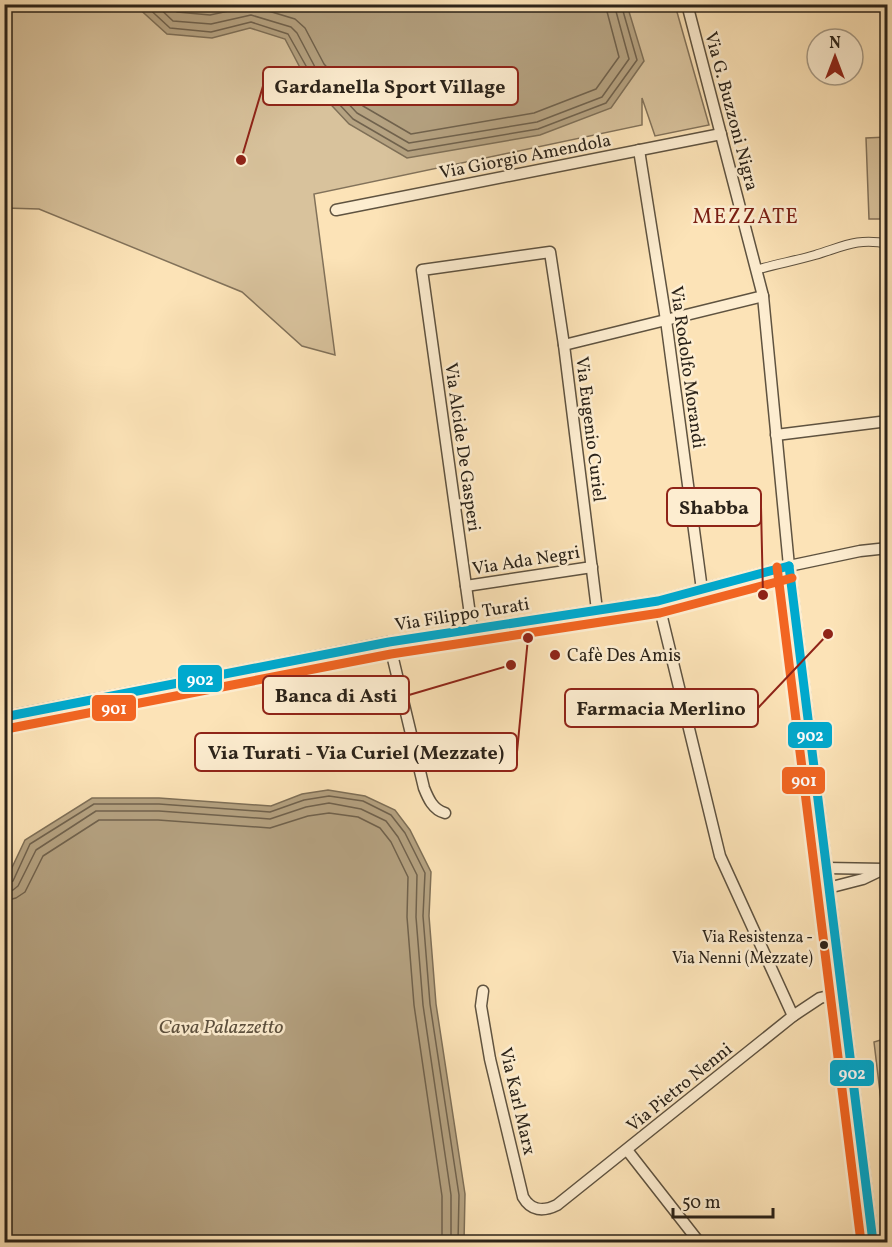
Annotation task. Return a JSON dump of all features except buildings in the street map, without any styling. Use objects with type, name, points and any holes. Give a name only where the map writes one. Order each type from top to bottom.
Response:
[{"type":"street","name":"Via G. Buzzoni Nigra","points":[[687,4],[762,296],[789,566],[873,1242]]},
{"type":"street","name":"Via Giorgio Amendola","points":[[336,210],[721,134]]},
{"type":"street","name":"Via Rodolfo Morandi","points":[[639,150],[666,320],[702,590]]},
{"type":"street","points":[[756,270],[818,254],[846,243],[867,241],[888,244]]},
{"type":"street","name":"Via Alcide De Gasperi","points":[[472,629],[422,270],[550,252]]},
{"type":"street","name":"Via Eugenio Curiel","points":[[550,252],[597,610]]},
{"type":"street","points":[[564,345],[762,296]]},
{"type":"street","points":[[776,435],[888,421]]},
{"type":"street","name":"Via Filippo Turati","points":[[4,717],[389,642],[658,601],[789,566],[860,551],[888,548]]},
{"type":"street","name":"Via Ada Negri","points":[[466,586],[592,567]]},
{"type":"street","points":[[658,601],[720,856],[793,1016]]},
{"type":"street","points":[[389,642],[424,788],[436,808],[445,813]]},
{"type":"street","points":[[826,868],[886,868]]},
{"type":"street","points":[[828,888],[856,882],[886,868]]},
{"type":"street","name":"Via Karl Marx","points":[[483,991],[481,1006],[490,1059],[523,1197],[532,1208],[540,1210]]},
{"type":"street","name":"Via Pietro Nenni","points":[[540,1210],[557,1205],[793,1016],[820,998],[841,993]]},
{"type":"street","points":[[627,1150],[699,1242]]},
{"type":"shaded area","points":[[5,5],[675,5],[709,125],[655,136],[642,98],[642,125],[314,194],[335,355],[302,346],[242,292],[39,209],[5,208]]},
{"type":"shaded area","points":[[887,137],[887,219],[869,219],[866,138]]},
{"type":"shaded area","points":[[888,1038],[887,1151],[874,1042]]},
{"type":"water","points":[[135,5],[627,5],[644,61],[611,108],[540,135],[407,158],[349,124],[305,77],[285,39],[250,28],[212,38],[167,34]]},
{"type":"water","name":"Cava Palazzetto","points":[[328,790],[365,796],[395,810],[410,830],[431,872],[429,916],[436,1004],[465,1194],[464,1242],[5,1242],[5,878],[25,840],[92,798],[159,798],[271,806],[302,794]]},
{"type":"transit line","name":"902","points":[[789,566],[873,1242]]},
{"type":"transit line","name":"902","points":[[4,717],[389,642],[658,601],[789,566]]},
{"type":"transit line","name":"901","points":[[777,567],[861,1242]]},
{"type":"transit line","name":"901","points":[[6,729],[391,654],[660,613],[792,578]]},
{"type":"place","name":"Gardanella Sport Village","points":[[241,160]]},
{"type":"place","name":"Shabba","points":[[763,595]]},
{"type":"place","name":"Farmacia Merlino","points":[[828,634]]},
{"type":"place","name":"Via Turati - Via Curiel (Mezzate)","points":[[528,638]]},
{"type":"place","name":"Cafè Des Amis","points":[[555,655]]},
{"type":"place","name":"Banca di Asti","points":[[511,665]]},
{"type":"place","name":"Via Resistenza - Via Nenni (Mezzate)","points":[[824,945]]},
{"type":"district","name":"MEZZATE","points":[[746,216]]}]
